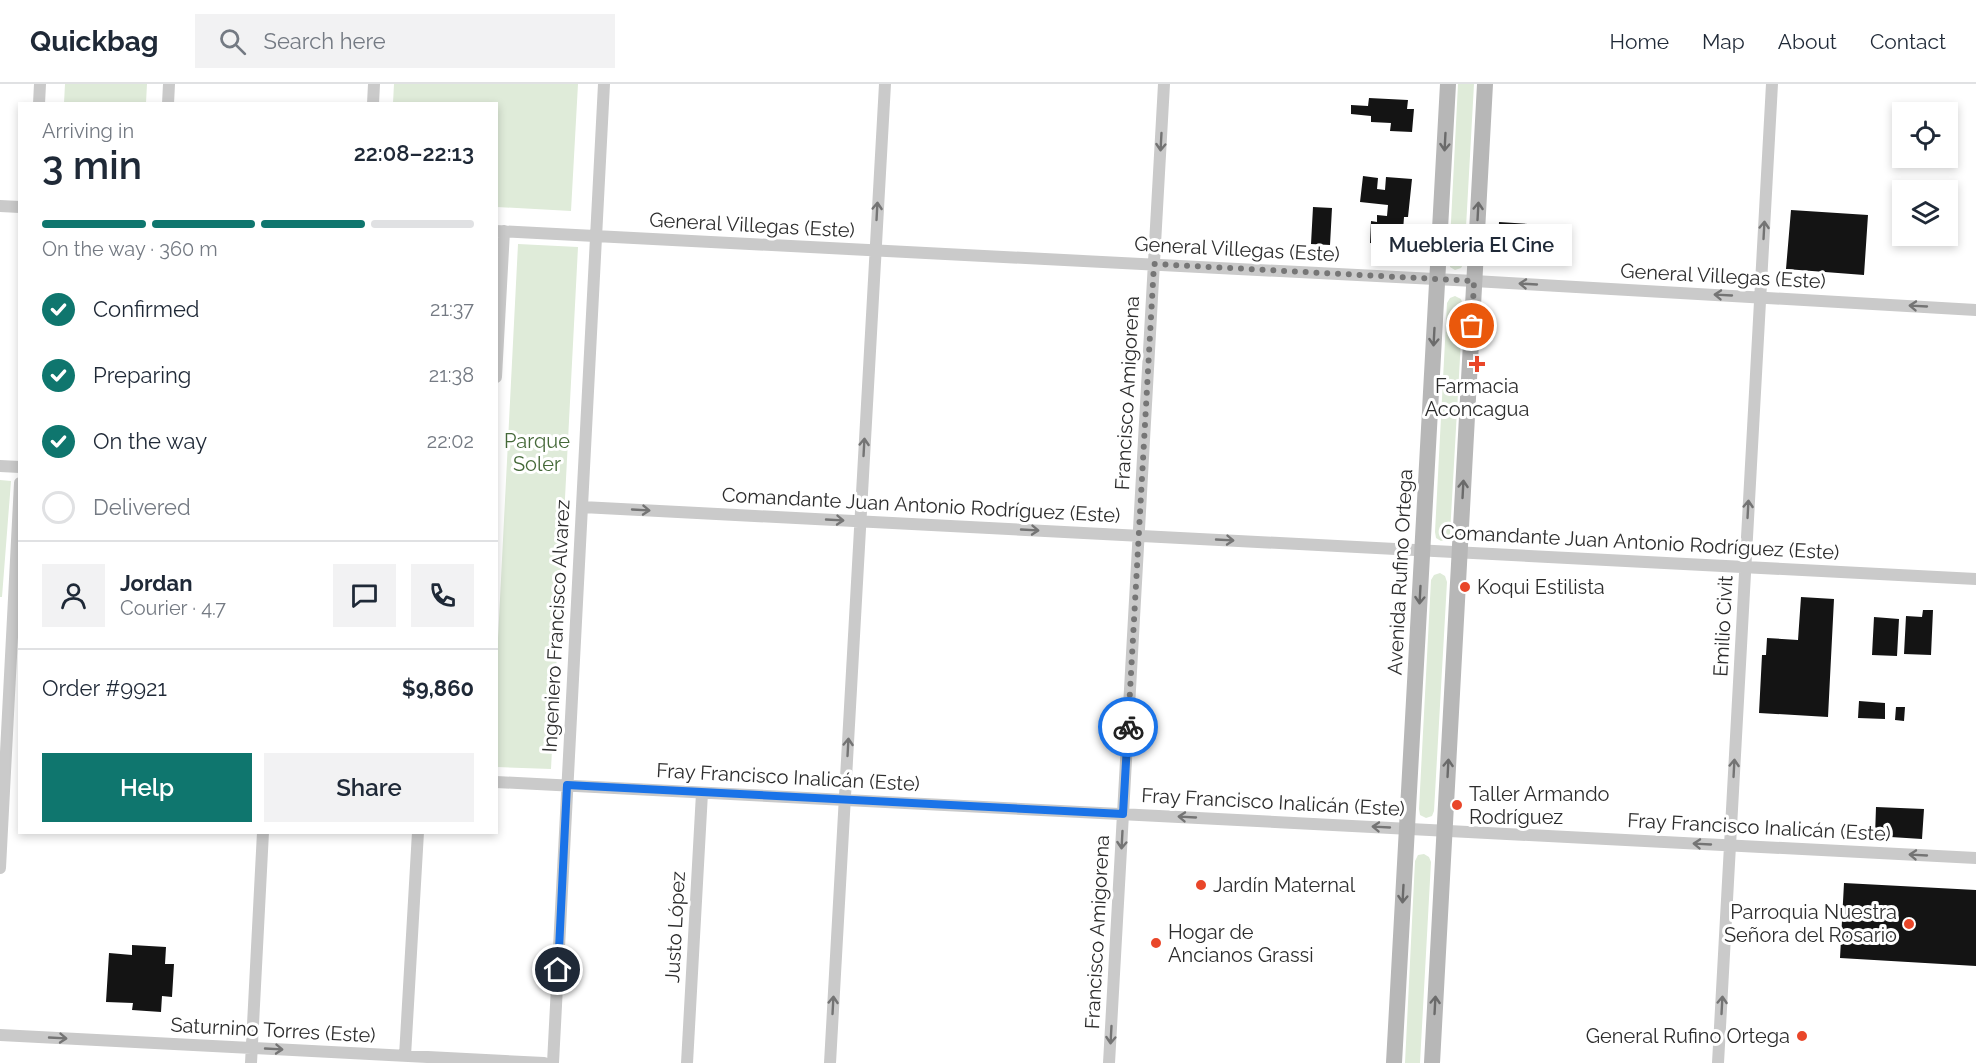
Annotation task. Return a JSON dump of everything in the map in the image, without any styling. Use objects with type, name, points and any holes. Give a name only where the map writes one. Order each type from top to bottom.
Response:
[{"type":"main road","name":"Avenida Rufino Ortega","points":[[1394,1063],[1448,84]]},
{"type":"main road","points":[[1432,1063],[1485,84]]},
{"type":"street","points":[[39,102],[40,84]]},
{"type":"street","points":[[168,102],[169,84]]},
{"type":"street","points":[[373,102],[374,84]]},
{"type":"street","name":"Ingeniero Francisco Alvarez","points":[[553,1063],[604,84]]},
{"type":"street","points":[[830,1063],[885,84]]},
{"type":"street","name":"Francisco Amigorena","points":[[1109,1063],[1164,84]]},
{"type":"street","name":"Emilio Civit","points":[[1718,1063],[1772,84]]},
{"type":"street","points":[[0,206],[18,207]]},
{"type":"street","points":[[498,304],[500,231]]},
{"type":"street","name":"General Villegas (Este)","points":[[500,231],[1437,279],[1976,310]]},
{"type":"street","points":[[0,466],[18,467]]},
{"type":"street","points":[[0,868],[6,612],[18,501]]},
{"type":"street","name":"Comandante Juan Antonio Rodríguez (Este)","points":[[582,507],[1976,579]]},
{"type":"street","points":[[3,756],[18,757]]},
{"type":"street","name":"Fray Francisco Inalicán (Este)","points":[[498,782],[1976,858]]},
{"type":"street","name":"Justo López","points":[[687,1063],[702,792]]},
{"type":"street","points":[[251,1063],[263,834]]},
{"type":"street","points":[[405,1056],[418,834]]},
{"type":"street","name":"Saturnino Torres (Este)","points":[[0,1035],[544,1063]]},
{"type":"green space","points":[[65,84],[147,84],[146,102],[64,102]]},
{"type":"green space","points":[[394,84],[578,84],[571,211],[498,207],[498,102],[393,102]]},
{"type":"green space","points":[[1458,84],[1474,84],[1464,263],[1461,268],[1455,270],[1450,267],[1449,261]]},
{"type":"green space","name":"Parque Soler","points":[[518,244],[578,247],[551,769],[498,767],[498,638]]},
{"type":"green space","points":[[1455,296],[1461,299],[1463,305],[1450,534],[1447,539],[1441,541],[1436,538],[1435,532],[1447,303]]},
{"type":"green space","points":[[0,480],[11,481],[2,597],[0,597]]},
{"type":"green space","points":[[1440,573],[1445,576],[1447,582],[1434,811],[1432,816],[1426,818],[1420,815],[1419,809],[1431,580],[1434,575]]},
{"type":"green space","points":[[1424,854],[1431,862],[1420,1063],[1405,1063],[1415,861],[1418,855]]},
{"type":"building","points":[[1369,98],[1408,100],[1407,109],[1414,109],[1412,132],[1390,131],[1391,123],[1371,122],[1371,116],[1351,114],[1351,105],[1368,106]]},
{"type":"building","points":[[1363,176],[1378,178],[1377,189],[1385,190],[1386,177],[1412,179],[1408,217],[1404,217],[1402,245],[1370,243],[1371,221],[1377,222],[1377,215],[1387,216],[1388,205],[1360,202]]},
{"type":"building","points":[[1313,207],[1332,208],[1330,245],[1311,244]]},
{"type":"building","points":[[1791,210],[1868,215],[1864,275],[1786,269]]},
{"type":"building","points":[[1499,222],[1544,225],[1543,239],[1558,240],[1557,262],[1497,259]]},
{"type":"building","points":[[1801,597],[1834,599],[1828,717],[1759,713],[1762,655],[1766,655],[1767,638],[1798,640]]},
{"type":"building","points":[[1923,610],[1933,610],[1931,655],[1904,654],[1906,616],[1922,617]]},
{"type":"building","points":[[1874,617],[1899,619],[1897,656],[1872,655]]},
{"type":"building","points":[[1859,701],[1885,703],[1885,719],[1858,718]]},
{"type":"building","points":[[1896,707],[1905,707],[1904,721],[1895,720]]},
{"type":"building","points":[[1876,807],[1924,809],[1922,839],[1875,836]]},
{"type":"building","name":"Parroquia Nuestra Señora del Rosario","points":[[1844,883],[1976,890],[1976,966],[1840,958]]},
{"type":"building","points":[[132,945],[166,947],[165,964],[174,964],[172,997],[162,996],[161,1012],[132,1010],[133,1003],[106,1002],[109,953],[132,955]]},
{"type":"way so far","points":[[1128,727],[1154,264],[1474,281],[1472,326]]},
{"type":"place","name":"Muebleria El Cine","points":[[1472,326]]},
{"type":"place","name":"Farmacia Aconcagua","points":[[1477,364]]},
{"type":"place","name":"Koqui Estilista","points":[[1465,587]]},
{"type":"place","name":"Taller Armando Rodríguez","points":[[1457,805]]},
{"type":"place","name":"Jardín Maternal","points":[[1201,885]]},
{"type":"place","name":"Parroquia Nuestra Señora del Rosario","points":[[1909,924]]},
{"type":"place","name":"Hogar de Ancianos Grassi","points":[[1156,943]]},
{"type":"place","name":"General Rufino Ortega","points":[[1802,1036]]},
{"type":"route","points":[[558,970],[567,785],[1123,814],[1128,727]]}]
